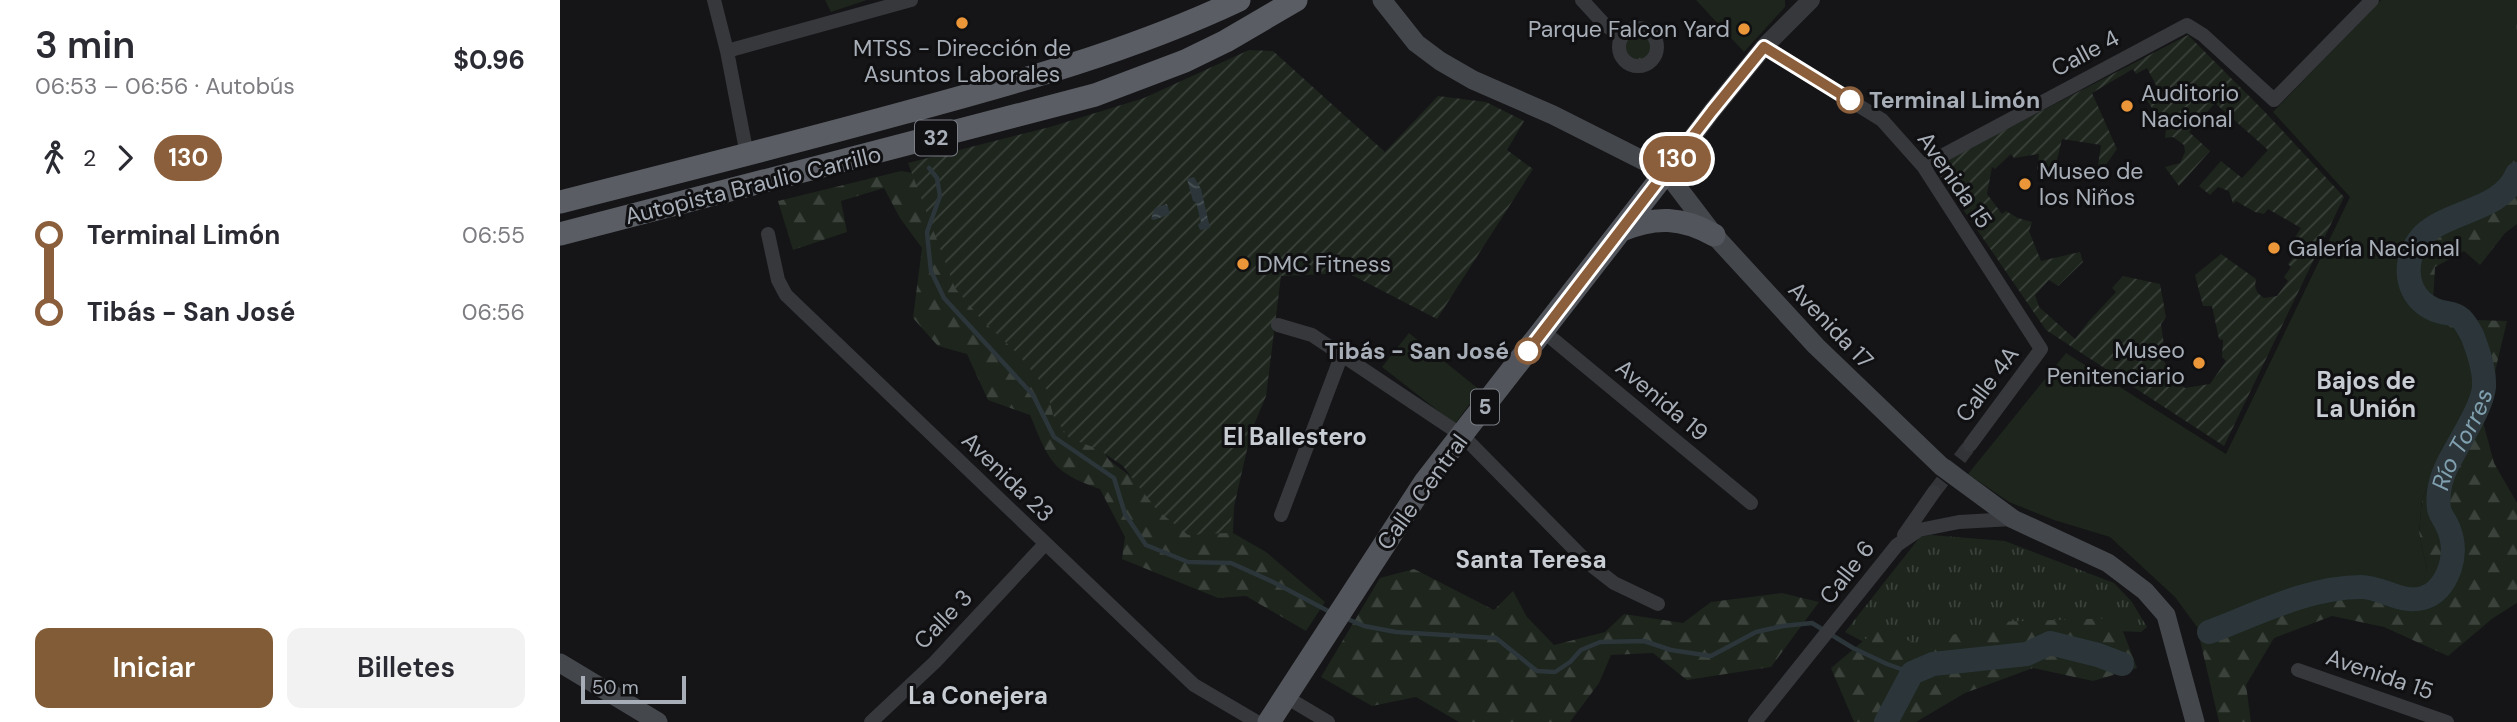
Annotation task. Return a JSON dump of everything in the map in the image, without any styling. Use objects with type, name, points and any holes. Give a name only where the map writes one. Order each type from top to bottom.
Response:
[{"type":"highway","name":"Autopista Braulio Carrillo","points":[[560,202],[747,155],[1080,63],[1150,40],[1212,7],[1239,0]]},
{"type":"highway","name":"Autopista Braulio Carrillo","points":[[560,234],[1095,95],[1185,61],[1298,0]]},
{"type":"main road","name":"Avenida 17","points":[[1382,0],[1416,43],[1466,77],[1553,115],[1667,172],[1714,235],[1816,346],[1941,466],[2013,519],[2108,563],[2145,591],[2166,615],[2195,722]]},
{"type":"main road","name":"Calle Central","points":[[1269,722],[1425,482],[1667,172]]},
{"type":"main road","points":[[1622,230],[1639,222],[1668,219],[1697,225],[1714,235]]},
{"type":"main road","points":[[560,663],[653,721]]},
{"type":"street","points":[[714,0],[747,155]]},
{"type":"street","points":[[727,51],[911,0]]},
{"type":"street","points":[[1582,0],[1605,25],[1622,36]]},
{"type":"street","name":"Calle 4","points":[[1923,166],[2187,24],[2195,28],[2274,100],[2372,0]]},
{"type":"street","points":[[1667,172],[1764,47],[1808,1]]},
{"type":"street","name":"Avenida 15","points":[[1764,47],[1882,120],[1923,166],[2041,349]]},
{"type":"street","name":"Avenida 23","points":[[768,234],[778,280],[786,295],[1194,685],[1257,722]]},
{"type":"street","points":[[1278,325],[1312,335],[1462,436],[1587,562],[1614,583],[1658,604]]},
{"type":"street","name":"Avenida 19","points":[[1544,331],[1751,503]]},
{"type":"street","name":"Calle 4A","points":[[1970,445],[2041,349]]},
{"type":"street","points":[[1281,515],[1342,354]]},
{"type":"street","points":[[1897,545],[1934,492]]},
{"type":"street","name":"Calle 6","points":[[1755,722],[1897,545],[1919,530],[1959,522],[2013,519]]},
{"type":"street","name":"Calle 3","points":[[871,722],[935,662],[1045,544]]},
{"type":"street","name":"Avenida 15","points":[[2298,670],[2447,722]]},
{"type":"street","points":[[1286,697],[1328,722]]},
{"type":"green space","points":[[825,0],[867,0],[831,12]]},
{"type":"green space","name":"Parque Falcon Yard","points":[[1696,0],[1785,0],[1785,7],[1744,52]]},
{"type":"green space","points":[[2381,0],[2514,0],[2517,33],[2517,154],[2504,179],[2487,198],[2421,224],[2397,253],[2399,281],[2407,300],[2450,328],[2470,351],[2475,389],[2422,499],[2419,533],[2427,570],[2424,579],[2404,593],[2381,583],[2348,576],[2284,593],[2197,627],[2175,597],[2110,537],[2054,520],[2009,502],[1968,474],[2066,353],[2226,454],[2350,197],[2273,112]]},
{"type":"green space","points":[[2413,0],[2517,0],[2517,224],[2505,233],[2480,265],[2464,251],[2435,267],[2433,303],[2442,319],[2507,321],[2483,422],[2494,463],[2517,503],[2517,603],[2493,618],[2448,656],[2384,627],[2332,616],[2274,638],[2246,685],[2251,722],[2219,722],[2197,627],[2284,593],[2348,576],[2381,583],[2404,593],[2427,570],[2419,533],[2422,499],[2445,451],[2355,201]]},
{"type":"green space","points":[[1638,33],[1648,37],[1652,47],[1648,57],[1638,61],[1628,57],[1624,47],[1628,37]]},
{"type":"green space","points":[[2188,35],[2344,197],[2224,446],[2046,330],[1934,167]],"holes":[[[2147,68],[2159,91],[2145,97],[2166,130],[2165,138],[2173,137],[2184,145],[2185,152],[2180,163],[2165,167],[2179,186],[2210,151],[2189,132],[2215,103],[2268,150],[2242,178],[2221,161],[2199,186],[2210,195],[2218,187],[2229,191],[2233,204],[2236,201],[2264,214],[2268,209],[2301,228],[2294,239],[2298,242],[2291,252],[2295,255],[2288,264],[2291,267],[2284,277],[2288,281],[2277,296],[2261,296],[2256,290],[2256,279],[2221,254],[2195,275],[2203,306],[2212,306],[2219,339],[2223,340],[2222,357],[2226,361],[2210,384],[2185,388],[2165,374],[2169,370],[2160,354],[2165,352],[2161,324],[2166,317],[2160,284],[2123,276],[2112,288],[2116,292],[2075,339],[2039,307],[2035,295],[2049,280],[2058,286],[2083,262],[2080,252],[2041,261],[2029,231],[2032,222],[2006,211],[2002,214],[1987,194],[1992,167],[1995,169],[2011,154],[2014,158],[2039,154],[2037,170],[2054,173],[2062,139],[2101,145],[2096,179],[2117,149],[2092,93],[2133,69],[2136,74]]]},
{"type":"green space","points":[[1249,50],[1273,51],[1385,152],[1438,96],[1486,102],[1524,121],[1507,150],[1533,169],[1437,319],[1348,273],[1281,276],[1266,396],[1251,432],[1228,533],[1188,535],[1157,510],[1123,466],[1098,449],[1069,438],[1053,415],[1047,390],[1018,354],[981,319],[955,288],[908,163],[1050,127],[1144,98]]},
{"type":"green space","points":[[901,171],[926,175],[1109,460],[1158,497],[1235,482],[1233,533],[1266,552],[1325,602],[1306,631],[1246,596],[1218,598],[1122,559],[1125,537],[1100,489],[1061,470],[1048,454],[1030,415],[988,400],[967,354],[938,346],[913,318],[922,248],[900,218],[884,188],[841,201],[847,232],[793,250],[778,201]]},
{"type":"green space","points":[[1409,333],[1480,390],[1455,424],[1382,367]]},
{"type":"green space","points":[[1931,535],[2005,541],[2114,583],[2132,602],[2147,627],[2141,632],[2040,628],[1906,665],[1845,632],[1920,537]]},
{"type":"green space","points":[[1414,569],[1494,610],[1513,591],[1527,617],[1554,645],[1605,632],[1624,614],[1683,623],[1711,602],[1782,593],[1819,602],[1771,667],[1687,680],[1653,653],[1611,655],[1599,683],[1570,722],[1459,722],[1416,697],[1372,706],[1321,677],[1380,578]]},
{"type":"green space","points":[[2118,618],[2137,668],[2093,681],[2033,668],[1965,693],[1916,722],[1854,722],[1831,668],[1875,631],[1924,645],[1990,622]]},
{"type":"water","points":[[1194,177],[1201,189],[1210,228],[1200,230],[1198,225],[1201,222],[1187,179]]},
{"type":"water","points":[[1167,204],[1170,214],[1151,219],[1155,208]]},
{"type":"waterway","points":[[929,168],[937,178],[940,196],[927,232],[931,271],[944,298],[1033,395],[1054,437],[1114,478],[1125,514],[1146,545],[1188,562],[1231,563],[1330,612]]},
{"type":"waterway","name":"Río Torres","points":[[2209,632],[2283,603],[2322,592],[2361,587],[2415,599],[2432,594],[2443,583],[2452,562],[2453,545],[2451,534],[2439,509],[2438,498],[2446,468],[2479,406],[2484,387],[2483,374],[2481,360],[2464,321],[2428,306],[2417,296],[2410,282],[2410,259],[2418,242],[2429,230],[2494,200],[2507,189],[2517,174]]},
{"type":"waterway","points":[[1345,618],[1364,626],[1396,632],[1496,638],[1537,671],[1555,672],[1581,650],[1600,642],[1644,641],[1671,650],[1711,656],[1756,632],[1812,623],[1853,648],[1912,673]]},
{"type":"waterway","name":"Río Torres","points":[[1886,722],[1912,673],[1933,664],[2027,654],[2050,643],[2122,664]]},
{"type":"tunnel","points":[[1934,492],[1970,445]]},
{"type":"bus line","name":"130","points":[[1528,351],[1764,47],[1850,100]]},
{"type":"place","name":"MTSS - Dirección de Asuntos Laborales","points":[[962,23]]},
{"type":"place","name":"Parque Falcon Yard","points":[[1744,29]]},
{"type":"place","name":"Terminal Limón","points":[[1850,100]]},
{"type":"place","name":"Auditorio Nacional","points":[[2127,106]]},
{"type":"place","name":"Museo de los Niños","points":[[2025,184]]},
{"type":"place","name":"Galería Nacional","points":[[2274,248]]},
{"type":"place","name":"DMC Fitness","points":[[1243,264]]},
{"type":"place","name":"Tibás - San José","points":[[1528,351]]},
{"type":"place","name":"Museo Penitenciario","points":[[2199,363]]},
{"type":"district","name":"Bajos de La Unión","points":[[2366,394]]},
{"type":"district","name":"El Ballestero","points":[[1295,436]]},
{"type":"district","name":"Santa Teresa","points":[[1531,559]]},
{"type":"district","name":"La Conejera","points":[[978,695]]}]
